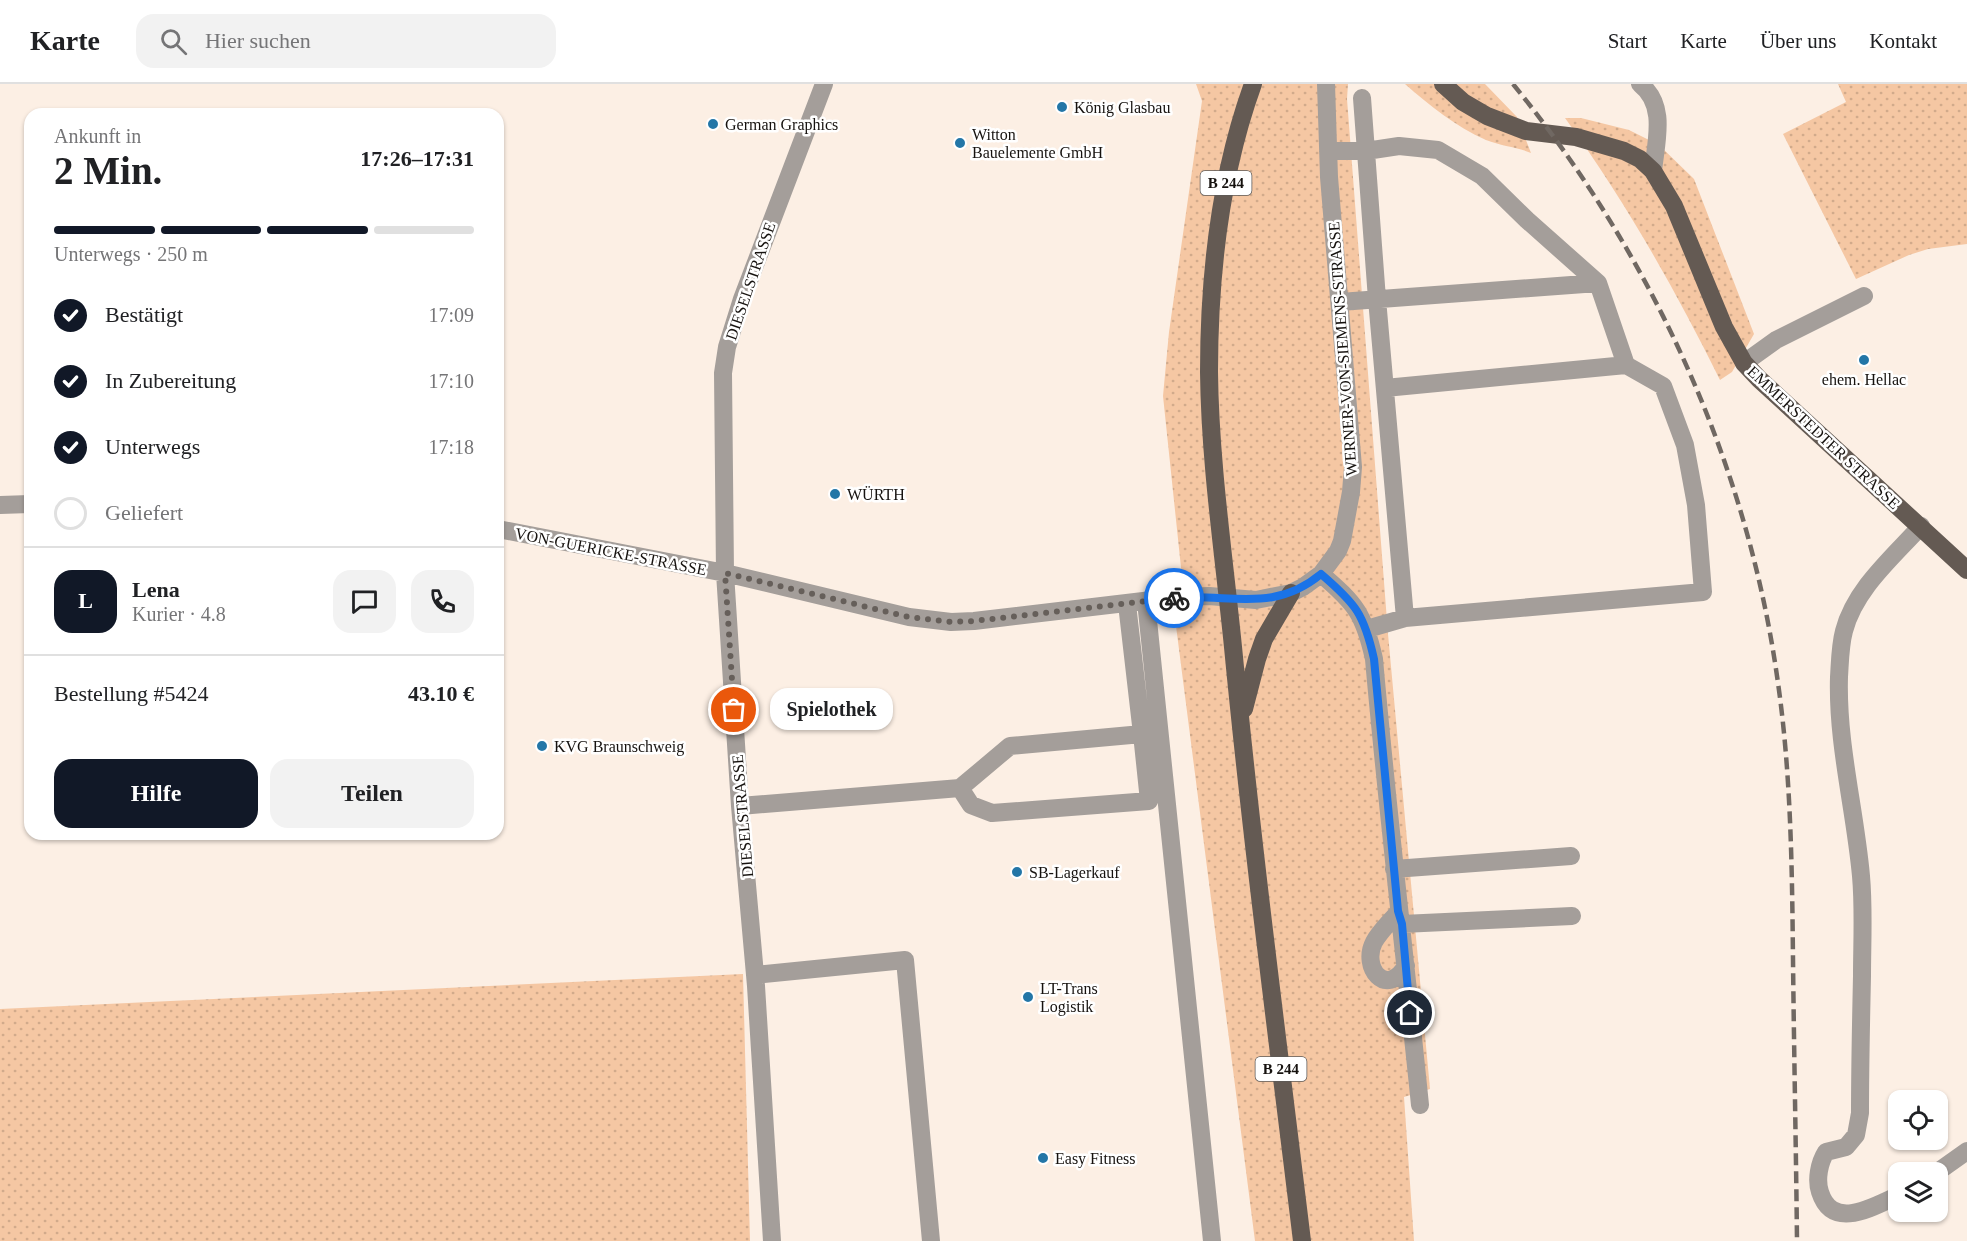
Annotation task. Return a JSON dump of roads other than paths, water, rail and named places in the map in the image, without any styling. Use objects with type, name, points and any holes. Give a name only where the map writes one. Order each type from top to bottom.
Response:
[{"type":"main road","name":"B 244","points":[[1253,84],[1227,179],[1213,284],[1209,375],[1213,441],[1240,722],[1302,1241]]},
{"type":"main road","name":"EMMERSTEDTER STRASSE","points":[[1443,84],[1463,102],[1487,116],[1526,131],[1576,137],[1624,151],[1640,159],[1653,171],[1674,206],[1710,298],[1744,363],[1967,570]]},
{"type":"main road","name":"B 244","points":[[1240,722],[1257,659],[1266,636],[1291,593]]},
{"type":"street","name":"DIESELSTRASSE","points":[[772,1241],[725,573],[723,373],[727,347],[742,299],[824,84]]},
{"type":"street","name":"WERNER-VON-SIEMENS-STRASSE","points":[[1321,574],[1338,551],[1341,543],[1347,522],[1353,468],[1328,152],[1326,84]]},
{"type":"street","points":[[1640,84],[1652,95],[1656,108],[1658,122],[1653,171]]},
{"type":"street","points":[[1362,98],[1405,618]]},
{"type":"street","points":[[1328,152],[1366,151],[1399,146],[1438,150],[1482,176],[1527,220],[1598,283],[1626,365]]},
{"type":"street","points":[[1340,302],[1598,283]]},
{"type":"street","points":[[1744,363],[1776,340],[1864,296]]},
{"type":"street","points":[[1367,629],[1405,618],[1703,592],[1696,505],[1684,445],[1663,386],[1626,365],[1385,388]]},
{"type":"street","points":[[0,505],[24,504]]},
{"type":"street","points":[[1888,1200],[1855,1213],[1842,1214],[1833,1212],[1827,1206],[1818,1187],[1822,1158],[1826,1152],[1846,1147],[1856,1135],[1860,1113],[1861,876],[1842,749],[1839,695],[1840,650],[1847,622],[1860,596],[1921,526]]},
{"type":"street","name":"VON-GUERICKE-STRASSE","points":[[504,530],[725,573],[886,612],[942,621],[974,621],[1194,596],[1256,600],[1291,593],[1321,574]]},
{"type":"street","points":[[1321,574],[1355,606],[1367,629],[1374,659],[1420,1105]]},
{"type":"street","points":[[1146,602],[1212,1241]]},
{"type":"street","points":[[960,788],[971,805],[992,813],[1149,801],[1127,604]]},
{"type":"street","points":[[740,806],[960,788],[1010,746],[1142,734]]},
{"type":"street","points":[[1394,869],[1571,856]]},
{"type":"street","points":[[1406,966],[1400,976],[1391,980],[1381,979],[1373,971],[1371,955],[1374,942],[1400,918],[1572,916]]},
{"type":"street","points":[[755,975],[905,960],[931,1241]]},
{"type":"street","points":[[1948,1164],[1967,1151]]},
{"type":"railway","points":[[1513,84],[1563,150],[1609,219],[1650,291],[1686,366],[1718,442],[1743,521],[1764,601],[1778,683],[1786,752],[1790,821],[1797,1241]]},
{"type":"place","name":"König Glasbau","points":[[1062,107]]},
{"type":"place","name":"German Graphics","points":[[713,124]]},
{"type":"place","name":"Witton Bauelemente GmbH","points":[[960,143]]},
{"type":"place","name":"ehem. Hellac","points":[[1864,360]]},
{"type":"place","name":"WÜRTH","points":[[835,494]]},
{"type":"place","name":"Spielothek","points":[[734,710]]},
{"type":"place","name":"KVG Braunschweig","points":[[542,746]]},
{"type":"place","name":"SB-Lagerkauf","points":[[1017,872]]},
{"type":"place","name":"LT-Trans Logistik","points":[[1028,997]]},
{"type":"place","name":"Easy Fitness","points":[[1043,1158]]}]
